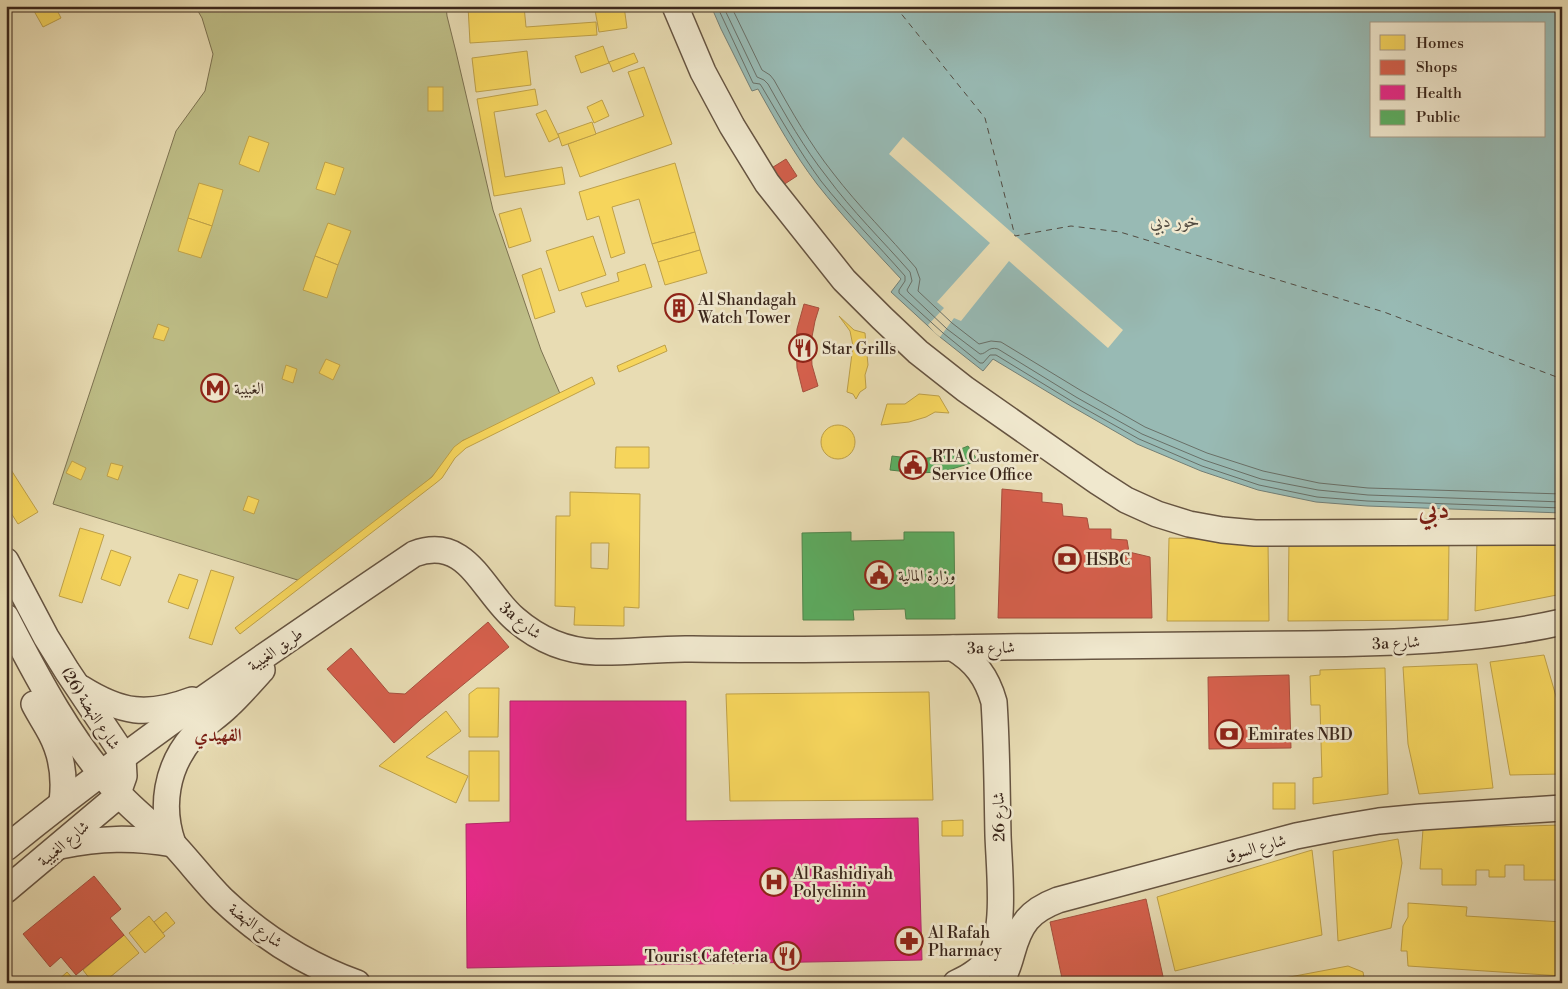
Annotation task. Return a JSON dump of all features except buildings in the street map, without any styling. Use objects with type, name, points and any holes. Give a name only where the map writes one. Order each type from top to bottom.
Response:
[{"type":"street","points":[[675,6],[707,79],[732,126],[767,183],[844,280],[918,352],[957,383],[1126,500],[1157,514],[1189,524],[1222,530],[1255,532],[1562,532]]},
{"type":"street","name":"طريق الغبيبة","points":[[102,773],[215,691],[414,554],[431,549],[449,551],[457,555]]},
{"type":"street","name":"3a شارع","points":[[457,555],[470,567],[500,605],[513,618],[544,640],[580,651],[1406,642],[1484,635],[1537,628],[1562,622]]},
{"type":"street","name":"شارع النهضة (26)","points":[[6,560],[46,637],[76,685],[117,744],[123,758],[124,776],[118,793]]},
{"type":"street","name":"شارع النهضة (26)","points":[[6,617],[48,696],[102,773]]},
{"type":"street","points":[[18,640],[22,668],[30,694],[51,734],[60,759],[63,782],[62,802]]},
{"type":"street","points":[[173,844],[166,818],[165,803],[171,773],[177,760],[194,735],[247,688],[282,644]]},
{"type":"street","name":"شارع 26","points":[[953,648],[965,655],[976,665],[990,688],[994,702],[1000,905],[996,943],[991,956],[983,967],[956,983]]},
{"type":"street","points":[[76,685],[104,702],[117,707],[137,710],[168,708],[215,691]]},
{"type":"street","points":[[102,773],[118,793],[173,844]]},
{"type":"street","name":"شارع الغبيبة","points":[[6,848],[62,802],[102,773]]},
{"type":"street","name":"شارع الغبيبة","points":[[6,890],[107,807],[118,793]]},
{"type":"street","name":"شارع السوق","points":[[1000,983],[1021,928],[1031,915],[1043,906],[1058,900],[1296,836],[1337,828],[1421,817],[1562,808]]},
{"type":"street","points":[[60,846],[126,838],[173,844]]},
{"type":"street","name":"شارع النهضة","points":[[173,844],[221,898],[259,929],[304,959],[357,983]]},
{"type":"green space","points":[[195,6],[446,6],[493,210],[541,350],[561,396],[462,441],[432,477],[304,582],[53,504],[176,131],[205,91],[213,54],[202,18]]},
{"type":"water","name":"خور دبي","points":[[711,6],[1562,6],[1562,513],[1367,506],[1316,502],[1258,490],[1201,471],[1137,444],[993,359],[983,371],[940,337],[891,292],[901,279],[827,196],[809,173],[758,89],[752,91]]},
{"type":"pier","points":[[903,137],[1123,330],[1108,348],[1009,261],[961,321],[954,318],[940,337],[934,332],[928,325],[944,308],[937,302],[990,243],[889,154]]},
{"type":"ferry route","points":[[895,6],[985,118],[1015,236],[1071,226],[1120,232],[1384,312],[1562,379]]},
{"type":"place","name":"Al Shandagah Watch Tower","points":[[679,308]]},
{"type":"place","name":"Star Grills","points":[[803,348]]},
{"type":"place","name":"الغبيبة","points":[[215,388]]},
{"type":"place","name":"RTA Customer Service Office","points":[[913,465]]},
{"type":"place","name":"HSBC","points":[[1067,559]]},
{"type":"place","name":"وزارة المالية","points":[[879,575]]},
{"type":"place","name":"Emirates NBD","points":[[1229,734]]},
{"type":"place","name":"Al Rashidiyah Polyclinin","points":[[774,882]]},
{"type":"place","name":"Al Rafah Pharmacy","points":[[909,941]]},
{"type":"place","name":"Tourist Cafeteria","points":[[787,956]]},
{"type":"district","name":"دبي","points":[[1434,509]]},
{"type":"district","name":"الفهيدي","points":[[218,735]]}]
